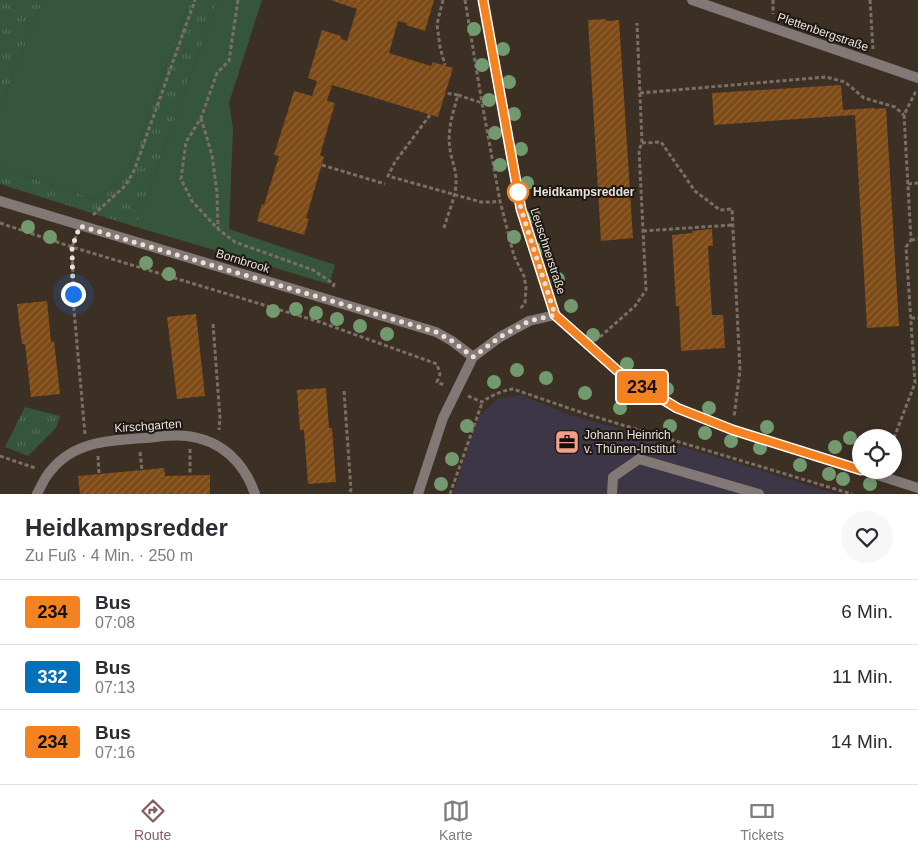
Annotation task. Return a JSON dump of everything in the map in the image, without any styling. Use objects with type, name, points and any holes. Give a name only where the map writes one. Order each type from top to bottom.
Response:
[{"type":"street","name":"Leuschnerstraße","points":[[483,0],[521,209],[555,315]]},
{"type":"street","name":"Plettenbergstraße","points":[[692,0],[918,78]]},
{"type":"street","name":"Bornbrook","points":[[0,201],[436,332],[452,341],[473,357]]},
{"type":"street","points":[[418,494],[443,418],[473,357],[500,337],[529,321],[555,315],[620,373],[677,408],[733,430],[852,467]]},
{"type":"street","name":"Kirschgarten","points":[[37,494],[46,477],[63,459],[86,445],[116,440],[185,435],[200,438],[216,445],[239,462],[256,494]]},
{"type":"street","points":[[612,494],[613,477],[639,459],[759,494]]},
{"type":"street","points":[[890,479],[918,488]]},
{"type":"path","points":[[86,445],[74,310],[72,247],[80,226],[125,186],[134,171],[195,0]]},
{"type":"path","points":[[238,0],[229,61],[217,74],[201,118],[186,142],[181,179],[192,201],[218,229],[235,242],[313,270],[334,284],[320,322]]},
{"type":"path","points":[[443,0],[437,24],[445,65]]},
{"type":"path","points":[[465,0],[500,201],[514,256],[524,276],[526,287],[524,303],[517,314]]},
{"type":"path","points":[[870,0],[874,62]]},
{"type":"path","points":[[590,346],[636,306],[646,290],[639,150],[642,143],[637,23]]},
{"type":"path","points":[[640,92],[826,77],[844,82],[864,98],[895,106],[904,115]]},
{"type":"path","points":[[897,429],[915,383],[906,247],[911,240],[904,115],[918,86]]},
{"type":"path","points":[[445,92],[482,103]]},
{"type":"path","points":[[444,228],[456,180],[450,151],[449,128],[458,95]]},
{"type":"path","points":[[430,115],[395,162],[388,176],[481,202],[500,201]]},
{"type":"path","points":[[201,118],[212,155],[217,193],[218,229]]},
{"type":"path","points":[[642,143],[661,142],[695,190],[720,210],[732,209],[740,370],[733,430]]},
{"type":"path","points":[[322,165],[386,184]]},
{"type":"path","points":[[908,184],[918,183]]},
{"type":"path","points":[[0,223],[72,247],[320,322],[437,364],[440,374],[437,382],[482,402]]},
{"type":"path","points":[[643,231],[732,225]]},
{"type":"path","points":[[911,240],[918,239]]},
{"type":"path","points":[[911,318],[918,318]]},
{"type":"path","points":[[213,324],[220,418],[216,445]]},
{"type":"path","points":[[450,494],[482,402],[491,395],[513,389],[586,414],[852,494]]},
{"type":"path","points":[[344,391],[351,490],[348,494]]},
{"type":"path","points":[[190,436],[190,475]]},
{"type":"path","points":[[0,457],[34,468],[46,477]]},
{"type":"shaded area","name":"Johann Heinrich v. Thünen-Institut","points":[[521,395],[570,415],[837,494],[453,494],[478,418],[497,399]]},
{"type":"green space","points":[[0,0],[43,0],[0,108]]},
{"type":"green space","points":[[43,0],[190,0],[132,163],[118,182],[95,199],[0,167],[0,108]]},
{"type":"green space","points":[[190,0],[218,0],[136,227],[0,184],[0,167],[95,199],[118,182],[132,163]]},
{"type":"green space","points":[[218,0],[262,0],[229,103],[233,128],[229,229],[335,265],[329,284],[136,227]]},
{"type":"green space","points":[[25,407],[60,416],[56,428],[28,456],[5,447]]},
{"type":"building","points":[[330,0],[434,0],[425,31],[398,21],[389,53],[431,66],[433,62],[453,68],[438,117],[332,85],[327,101],[335,103],[320,155],[324,157],[306,218],[309,219],[304,235],[257,221],[262,204],[264,205],[279,156],[274,155],[294,91],[312,96],[317,81],[308,78],[322,30],[341,36],[341,39],[347,41],[357,9]]},
{"type":"building","points":[[606,19],[607,21],[619,20],[633,238],[601,241],[588,20]]},
{"type":"building","points":[[841,85],[843,110],[886,108],[899,326],[867,328],[855,115],[714,125],[712,93]]},
{"type":"building","points":[[712,229],[713,246],[708,246],[712,315],[723,315],[725,348],[681,351],[679,306],[676,306],[672,235]]},
{"type":"building","points":[[47,301],[51,342],[54,341],[60,394],[31,397],[25,344],[22,344],[17,304]]},
{"type":"building","points":[[196,314],[205,396],[177,399],[167,317]]},
{"type":"building","points":[[326,388],[329,428],[332,428],[336,482],[308,484],[304,430],[300,430],[297,390]]},
{"type":"building","points":[[164,468],[165,476],[210,475],[210,494],[80,494],[78,476]]},
{"type":"bus line","name":"234","points":[[483,0],[521,209],[555,315],[620,373],[677,408],[733,430],[852,467]]},
{"type":"place","name":"Heidkampsredder","points":[[518,192]]},
{"type":"place","name":"Johann Heinrich v. Thünen-Institut","points":[[567,442]]},
{"type":"route","points":[[73,294],[72,247],[80,226],[436,332],[452,341],[473,357],[500,337],[529,321],[555,315],[521,209],[518,192]]}]
